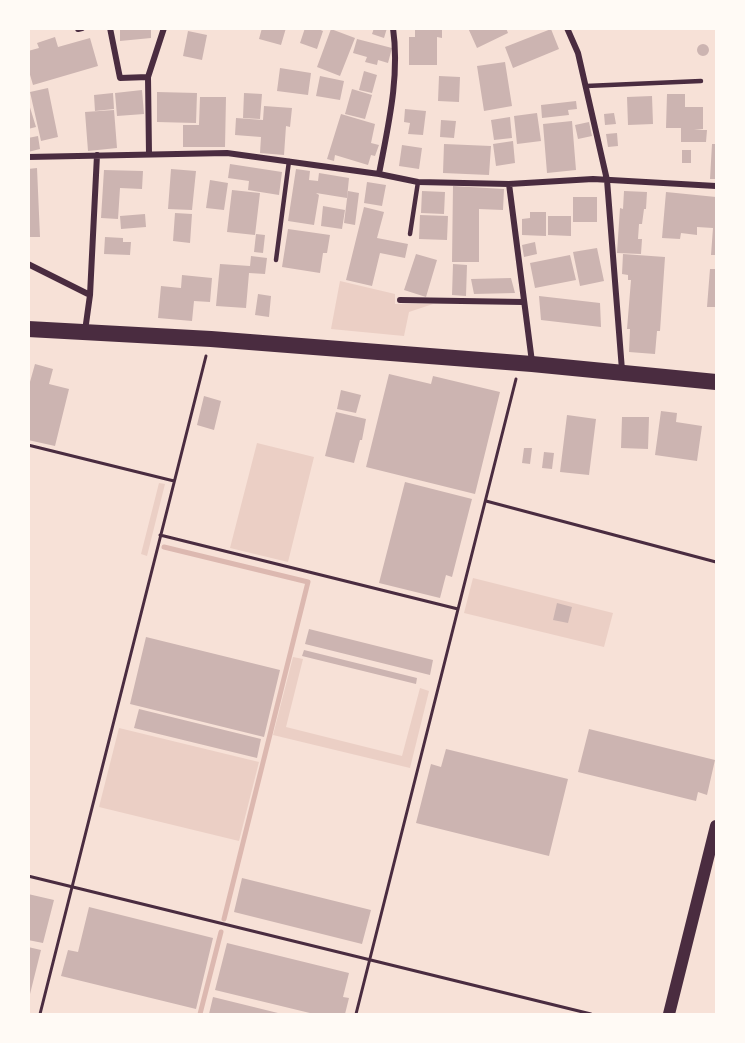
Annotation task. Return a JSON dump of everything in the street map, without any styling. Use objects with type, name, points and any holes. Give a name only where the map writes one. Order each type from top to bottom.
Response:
[{"type":"highway","points":[[28,329],[211,339],[717,382]]},
{"type":"main road","points":[[669,1014],[717,826]]},
{"type":"street","points":[[110,28],[120,78],[148,77]]},
{"type":"street","points":[[149,154],[148,77],[164,28]]},
{"type":"street","points":[[380,174],[394,96],[396,47],[393,28]]},
{"type":"street","points":[[567,28],[578,53],[608,180],[622,374]]},
{"type":"street","points":[[28,157],[226,153],[380,174],[418,182],[509,184],[593,178],[717,186]]},
{"type":"street","points":[[85,331],[90,295],[97,155]]},
{"type":"street","points":[[509,184],[523,302],[526,364]]},
{"type":"street","points":[[28,264],[90,295]]},
{"type":"street","points":[[400,300],[523,302]]},
{"type":"lane","points":[[586,87],[701,81]]},
{"type":"lane","points":[[276,260],[289,161]]},
{"type":"lane","points":[[410,234],[418,182]]},
{"type":"path","points":[[40,1014],[211,339]]},
{"type":"path","points":[[356,1014],[486,501],[526,364]]},
{"type":"path","points":[[28,445],[174,482]]},
{"type":"path","points":[[486,501],[717,562]]},
{"type":"path","points":[[160,535],[458,609]]},
{"type":"path","points":[[28,876],[370,962],[591,1014]]},
{"type":"shaded area","points":[[340,281],[395,294],[395,304],[433,304],[409,312],[404,336],[331,329]]},
{"type":"shaded area","points":[[257,443],[314,457],[288,562],[230,548]]},
{"type":"shaded area","points":[[159,483],[165,484],[147,556],[141,554]]},
{"type":"shaded area","points":[[473,578],[613,613],[604,647],[464,613]]},
{"type":"shaded area","points":[[293,657],[303,659],[286,727],[402,756],[420,688],[429,691],[410,768],[273,735]]},
{"type":"shaded area","points":[[119,728],[259,762],[239,841],[99,807]]},
{"type":"building","points":[[120,28],[151,28],[151,38],[120,41]]},
{"type":"building","points":[[262,28],[286,28],[281,45],[259,39]]},
{"type":"building","points":[[305,28],[316,28],[323,31],[317,49],[300,43]]},
{"type":"building","points":[[374,28],[387,28],[384,38],[372,34]]},
{"type":"building","points":[[415,28],[442,28],[442,38],[437,37],[437,65],[409,65],[409,37],[415,37]]},
{"type":"building","points":[[468,28],[506,28],[508,33],[477,48]]},
{"type":"building","points":[[331,29],[355,38],[340,76],[317,67]]},
{"type":"building","points":[[551,29],[559,49],[513,68],[505,47]]},
{"type":"building","points":[[188,31],[207,35],[202,60],[183,56]]},
{"type":"building","points":[[55,37],[58,47],[90,38],[98,66],[33,85],[28,68],[28,51],[39,48],[37,43]]},
{"type":"building","points":[[357,39],[392,48],[388,63],[378,60],[377,65],[365,62],[367,57],[353,53]]},
{"type":"building","points":[[705,44],[709,50],[705,56],[701,56],[697,48]]},
{"type":"building","points":[[505,62],[512,106],[484,111],[477,66]]},
{"type":"building","points":[[280,68],[311,73],[308,95],[277,91]]},
{"type":"building","points":[[364,71],[377,75],[372,93],[359,90]]},
{"type":"building","points":[[320,76],[344,81],[340,100],[316,96]]},
{"type":"building","points":[[439,76],[460,77],[459,102],[438,101]]},
{"type":"building","points":[[48,88],[58,137],[41,141],[30,92]]},
{"type":"building","points":[[352,89],[372,95],[365,119],[345,114]]},
{"type":"building","points":[[142,90],[144,114],[117,116],[115,93]]},
{"type":"building","points":[[157,92],[197,93],[196,123],[157,122]]},
{"type":"building","points":[[113,93],[114,109],[95,111],[94,95]]},
{"type":"building","points":[[244,93],[262,94],[260,119],[243,118]]},
{"type":"building","points":[[667,94],[685,94],[685,107],[703,107],[703,129],[694,130],[707,130],[706,142],[681,142],[681,128],[666,128]]},
{"type":"building","points":[[652,96],[653,124],[628,125],[627,97]]},
{"type":"building","points":[[200,97],[226,97],[225,147],[183,147],[183,125],[199,125]]},
{"type":"building","points":[[28,101],[36,127],[28,129]]},
{"type":"building","points":[[576,101],[577,109],[568,110],[569,115],[542,118],[541,105]]},
{"type":"building","points":[[264,106],[292,108],[290,127],[286,126],[284,155],[260,153],[261,137],[235,135],[236,118],[263,120]]},
{"type":"building","points":[[405,109],[426,111],[423,135],[408,134],[410,123],[404,122]]},
{"type":"building","points":[[114,110],[117,148],[88,151],[85,112]]},
{"type":"building","points":[[537,113],[541,141],[517,144],[514,116]]},
{"type":"building","points":[[614,113],[616,124],[605,125],[604,114]]},
{"type":"building","points":[[341,114],[375,124],[371,143],[379,145],[375,156],[371,155],[368,165],[335,155],[334,161],[327,159]]},
{"type":"building","points":[[510,117],[512,138],[494,140],[491,120]]},
{"type":"building","points":[[441,120],[456,121],[454,138],[440,137]]},
{"type":"building","points":[[572,121],[576,170],[547,173],[543,124]]},
{"type":"building","points":[[589,122],[592,136],[578,139],[575,125]]},
{"type":"building","points":[[617,133],[618,146],[608,147],[606,134]]},
{"type":"building","points":[[38,136],[40,149],[28,152],[28,138]]},
{"type":"building","points":[[513,141],[515,163],[496,166],[493,144]]},
{"type":"building","points":[[444,144],[491,146],[489,175],[443,173]]},
{"type":"building","points":[[712,144],[716,144],[716,179],[710,179]]},
{"type":"building","points":[[402,145],[422,148],[419,169],[399,166]]},
{"type":"building","points":[[682,150],[691,150],[691,163],[682,163]]},
{"type":"building","points":[[230,164],[282,172],[279,195],[248,190],[249,181],[228,178]]},
{"type":"building","points":[[37,168],[40,237],[28,237],[28,169]]},
{"type":"building","points":[[171,169],[196,171],[192,210],[168,209]]},
{"type":"building","points":[[296,169],[310,171],[309,180],[318,181],[319,173],[349,178],[347,198],[316,193],[319,195],[314,225],[288,221]]},
{"type":"building","points":[[104,170],[143,171],[142,189],[120,188],[118,219],[101,218]]},
{"type":"building","points":[[210,180],[228,183],[224,210],[206,208]]},
{"type":"building","points":[[367,182],[386,185],[382,206],[364,203]]},
{"type":"building","points":[[453,186],[504,189],[503,210],[479,209],[479,262],[452,262]]},
{"type":"building","points":[[232,190],[260,193],[255,235],[227,232]]},
{"type":"building","points":[[348,191],[359,193],[355,225],[344,223]]},
{"type":"building","points":[[422,191],[445,192],[444,214],[421,213]]},
{"type":"building","points":[[624,191],[647,192],[646,209],[644,209],[642,224],[639,224],[638,239],[642,239],[641,254],[617,253],[620,208],[623,209]]},
{"type":"building","points":[[666,192],[716,197],[716,255],[711,255],[713,228],[697,227],[697,235],[681,233],[680,239],[662,238]]},
{"type":"building","points":[[573,197],[597,197],[597,222],[573,222]]},
{"type":"building","points":[[323,206],[345,210],[342,229],[321,226]]},
{"type":"building","points":[[364,207],[384,212],[377,238],[408,244],[405,258],[380,253],[372,286],[346,280]]},
{"type":"building","points":[[530,212],[546,212],[546,236],[522,235],[522,219],[530,218]]},
{"type":"building","points":[[175,213],[192,214],[190,243],[173,241]]},
{"type":"building","points":[[145,214],[146,227],[121,229],[120,216]]},
{"type":"building","points":[[420,215],[448,216],[447,240],[419,239]]},
{"type":"building","points":[[548,216],[571,216],[571,236],[548,235]]},
{"type":"building","points":[[288,229],[330,235],[327,253],[323,253],[320,273],[282,267]]},
{"type":"building","points":[[256,234],[265,235],[263,253],[254,252]]},
{"type":"building","points":[[105,237],[123,238],[123,242],[131,242],[130,255],[104,254]]},
{"type":"building","points":[[535,242],[537,254],[524,257],[522,245]]},
{"type":"building","points":[[597,248],[604,281],[580,286],[573,252]]},
{"type":"building","points":[[416,254],[437,260],[426,297],[404,290]]},
{"type":"building","points":[[623,254],[665,257],[660,331],[657,331],[655,354],[629,352],[630,329],[627,329],[631,280],[628,280],[628,275],[622,274]]},
{"type":"building","points":[[570,255],[576,280],[535,288],[530,263]]},
{"type":"building","points":[[251,256],[267,258],[265,274],[249,273],[246,308],[216,306],[220,264],[250,266]]},
{"type":"building","points":[[453,264],[467,265],[466,296],[452,295]]},
{"type":"building","points":[[710,269],[716,269],[716,307],[707,307]]},
{"type":"building","points":[[182,275],[212,278],[210,302],[194,301],[192,321],[158,318],[161,286],[181,288]]},
{"type":"building","points":[[511,278],[515,293],[474,294],[471,279]]},
{"type":"building","points":[[258,294],[271,296],[269,317],[255,315]]},
{"type":"building","points":[[539,296],[600,303],[601,327],[541,320]]},
{"type":"building","points":[[35,364],[53,369],[49,384],[69,389],[55,446],[28,440],[28,389]]},
{"type":"building","points":[[389,374],[431,384],[433,376],[500,392],[475,494],[366,467]]},
{"type":"building","points":[[341,390],[361,395],[356,413],[337,409]]},
{"type":"building","points":[[204,396],[221,401],[214,430],[197,425]]},
{"type":"building","points":[[661,411],[677,413],[676,422],[702,426],[697,461],[655,455]]},
{"type":"building","points":[[336,412],[366,419],[354,463],[325,456]]},
{"type":"building","points":[[567,415],[596,419],[589,475],[560,472]]},
{"type":"building","points":[[622,417],[649,417],[648,449],[621,448]]},
{"type":"building","points":[[524,448],[532,448],[530,464],[522,463]]},
{"type":"building","points":[[544,452],[554,453],[552,469],[542,468]]},
{"type":"building","points":[[405,482],[472,499],[452,577],[446,575],[440,598],[379,583]]},
{"type":"building","points":[[557,603],[572,607],[568,623],[553,620]]},
{"type":"building","points":[[309,629],[433,660],[430,675],[305,644]]},
{"type":"building","points":[[146,637],[280,670],[264,737],[130,704]]},
{"type":"building","points":[[304,650],[417,678],[416,684],[302,656]]},
{"type":"building","points":[[139,709],[261,739],[257,758],[134,728]]},
{"type":"building","points":[[589,729],[715,760],[707,795],[698,792],[696,801],[578,772]]},
{"type":"building","points":[[446,749],[568,779],[549,856],[416,823],[431,764],[441,767]]},
{"type":"building","points":[[242,878],[371,910],[362,944],[234,912]]},
{"type":"building","points":[[28,894],[54,900],[43,943],[28,940]]},
{"type":"building","points":[[89,907],[213,938],[196,1009],[61,976],[68,950],[78,952]]},
{"type":"building","points":[[227,943],[349,973],[343,997],[349,998],[345,1014],[314,1014],[215,990]]},
{"type":"building","points":[[28,947],[41,950],[29,998],[28,998]]},
{"type":"building","points":[[213,997],[282,1014],[209,1014]]},
{"type":"waterway","points":[[164,547],[308,582],[224,919]]},
{"type":"waterway","points":[[200,1014],[221,932]]}]
